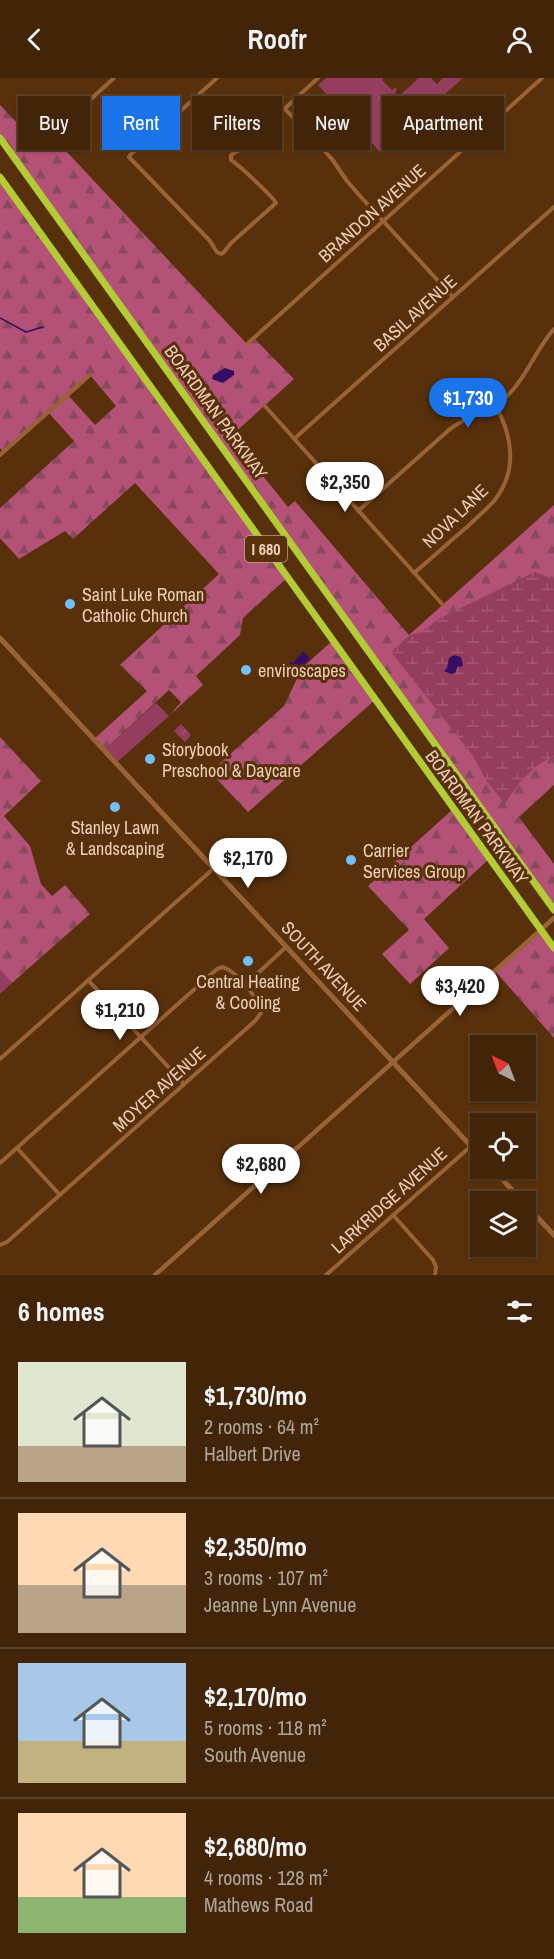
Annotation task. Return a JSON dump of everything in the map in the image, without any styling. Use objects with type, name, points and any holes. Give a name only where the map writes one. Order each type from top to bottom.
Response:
[{"type":"highway","name":"BOARDMAN PARKWAY","points":[[0,138],[552,907]]},
{"type":"highway","name":"BOARDMAN PARKWAY","points":[[0,177],[554,948]]},
{"type":"main road","name":"SOUTH AVENUE","points":[[0,638],[470,1145]]},
{"type":"main road","points":[[502,1179],[513,1191]]},
{"type":"main road","points":[[536,1216],[554,1235]]},
{"type":"street","points":[[90,100],[114,78]]},
{"type":"street","points":[[217,78],[129,157],[221,254],[276,203],[241,167],[231,160],[231,155],[241,149],[318,78]]},
{"type":"street","name":"BRANDON AVENUE","points":[[247,344],[543,78]]},
{"type":"street","points":[[285,109],[332,159],[347,181],[383,222],[453,297]]},
{"type":"street","name":"BASIL AVENUE","points":[[294,439],[554,207]]},
{"type":"street","points":[[358,511],[450,429],[495,405],[515,387],[539,348],[554,329]]},
{"type":"street","points":[[0,455],[90,375]]},
{"type":"street","points":[[264,405],[442,605]]},
{"type":"street","name":"NOVA LANE","points":[[414,573],[489,507],[504,484],[510,464],[511,447],[506,427],[495,405]]},
{"type":"street","points":[[0,1059],[213,869]]},
{"type":"street","points":[[155,1275],[554,918]]},
{"type":"street","points":[[0,1163],[217,969],[223,967],[231,971],[245,985],[286,947]]},
{"type":"street","points":[[88,980],[184,1084]]},
{"type":"street","name":"MOYER AVENUE","points":[[0,1245],[7,1242],[259,1017],[260,1008],[245,985]]},
{"type":"street","name":"LARKRIDGE AVENUE","points":[[326,1275],[470,1147]]},
{"type":"street","points":[[16,1148],[60,1195]]},
{"type":"street","points":[[393,1215],[433,1260],[436,1267],[435,1275]]},
{"type":"green space","points":[[326,78],[383,78],[382,80],[392,90],[397,89],[395,94],[397,96],[382,96],[382,150],[380,152],[370,141],[370,96],[328,96],[318,85]]},
{"type":"green space","points":[[419,78],[431,78],[437,84],[443,78],[463,78],[443,96],[399,96]]},
{"type":"green space","points":[[375,89],[378,89],[384,96],[382,96],[380,110],[370,102],[369,96]]},
{"type":"green space","points":[[0,105],[18,124],[18,150],[65,150],[247,344],[254,338],[294,379],[231,436],[288,507],[295,501],[409,635],[554,505],[554,785],[519,817],[554,864],[554,910],[0,138]]},
{"type":"green space","points":[[0,177],[287,578],[243,618],[240,635],[196,676],[203,685],[169,716],[181,702],[169,690],[103,751],[93,740],[147,691],[120,665],[219,574],[135,483],[73,539],[65,531],[19,559],[0,538],[0,508],[74,441],[48,412],[3,452],[0,448]],"holes":[[[90,375],[116,406],[95,425],[68,395]]]},
{"type":"green space","points":[[535,572],[554,580],[554,755],[526,776],[505,804],[486,780],[473,756],[391,652],[410,635],[420,633],[440,618]]},
{"type":"green space","points":[[332,641],[375,700],[248,812],[210,772],[284,706],[302,668]]},
{"type":"green space","points":[[156,703],[169,716],[115,764],[103,751]]},
{"type":"green space","points":[[181,724],[191,735],[185,742],[174,731]]},
{"type":"green space","points":[[0,737],[41,781],[4,816],[30,846],[41,884],[52,896],[65,885],[90,914],[12,983],[0,970]]},
{"type":"green space","points":[[453,809],[489,859],[424,919],[449,948],[410,984],[382,954],[409,930],[368,886]]},
{"type":"green space","points":[[540,930],[554,948],[554,1038],[495,971]]},
{"type":"green space","points":[[0,970],[12,983],[0,994]]},
{"type":"shaded area","points":[[225,368],[234,371],[234,375],[223,383],[212,379],[213,375]]},
{"type":"shaded area","points":[[303,651],[310,659],[291,675],[286,667],[291,662],[293,663]]},
{"type":"shaded area","points":[[454,655],[461,657],[463,665],[458,666],[455,673],[451,674],[444,671],[449,658]]},
{"type":"waterway","points":[[0,318],[26,332],[43,327]]},
{"type":"place","name":"Saint Luke Roman Catholic Church","points":[[70,604]]},
{"type":"place","name":"enviroscapes","points":[[246,670]]},
{"type":"place","name":"Storybook Preschool & Daycare","points":[[150,759]]},
{"type":"place","name":"Stanley Lawn & Landscaping","points":[[115,807]]},
{"type":"place","name":"Carrier Services Group","points":[[351,860]]},
{"type":"place","name":"Central Heating & Cooling","points":[[248,961]]}]
